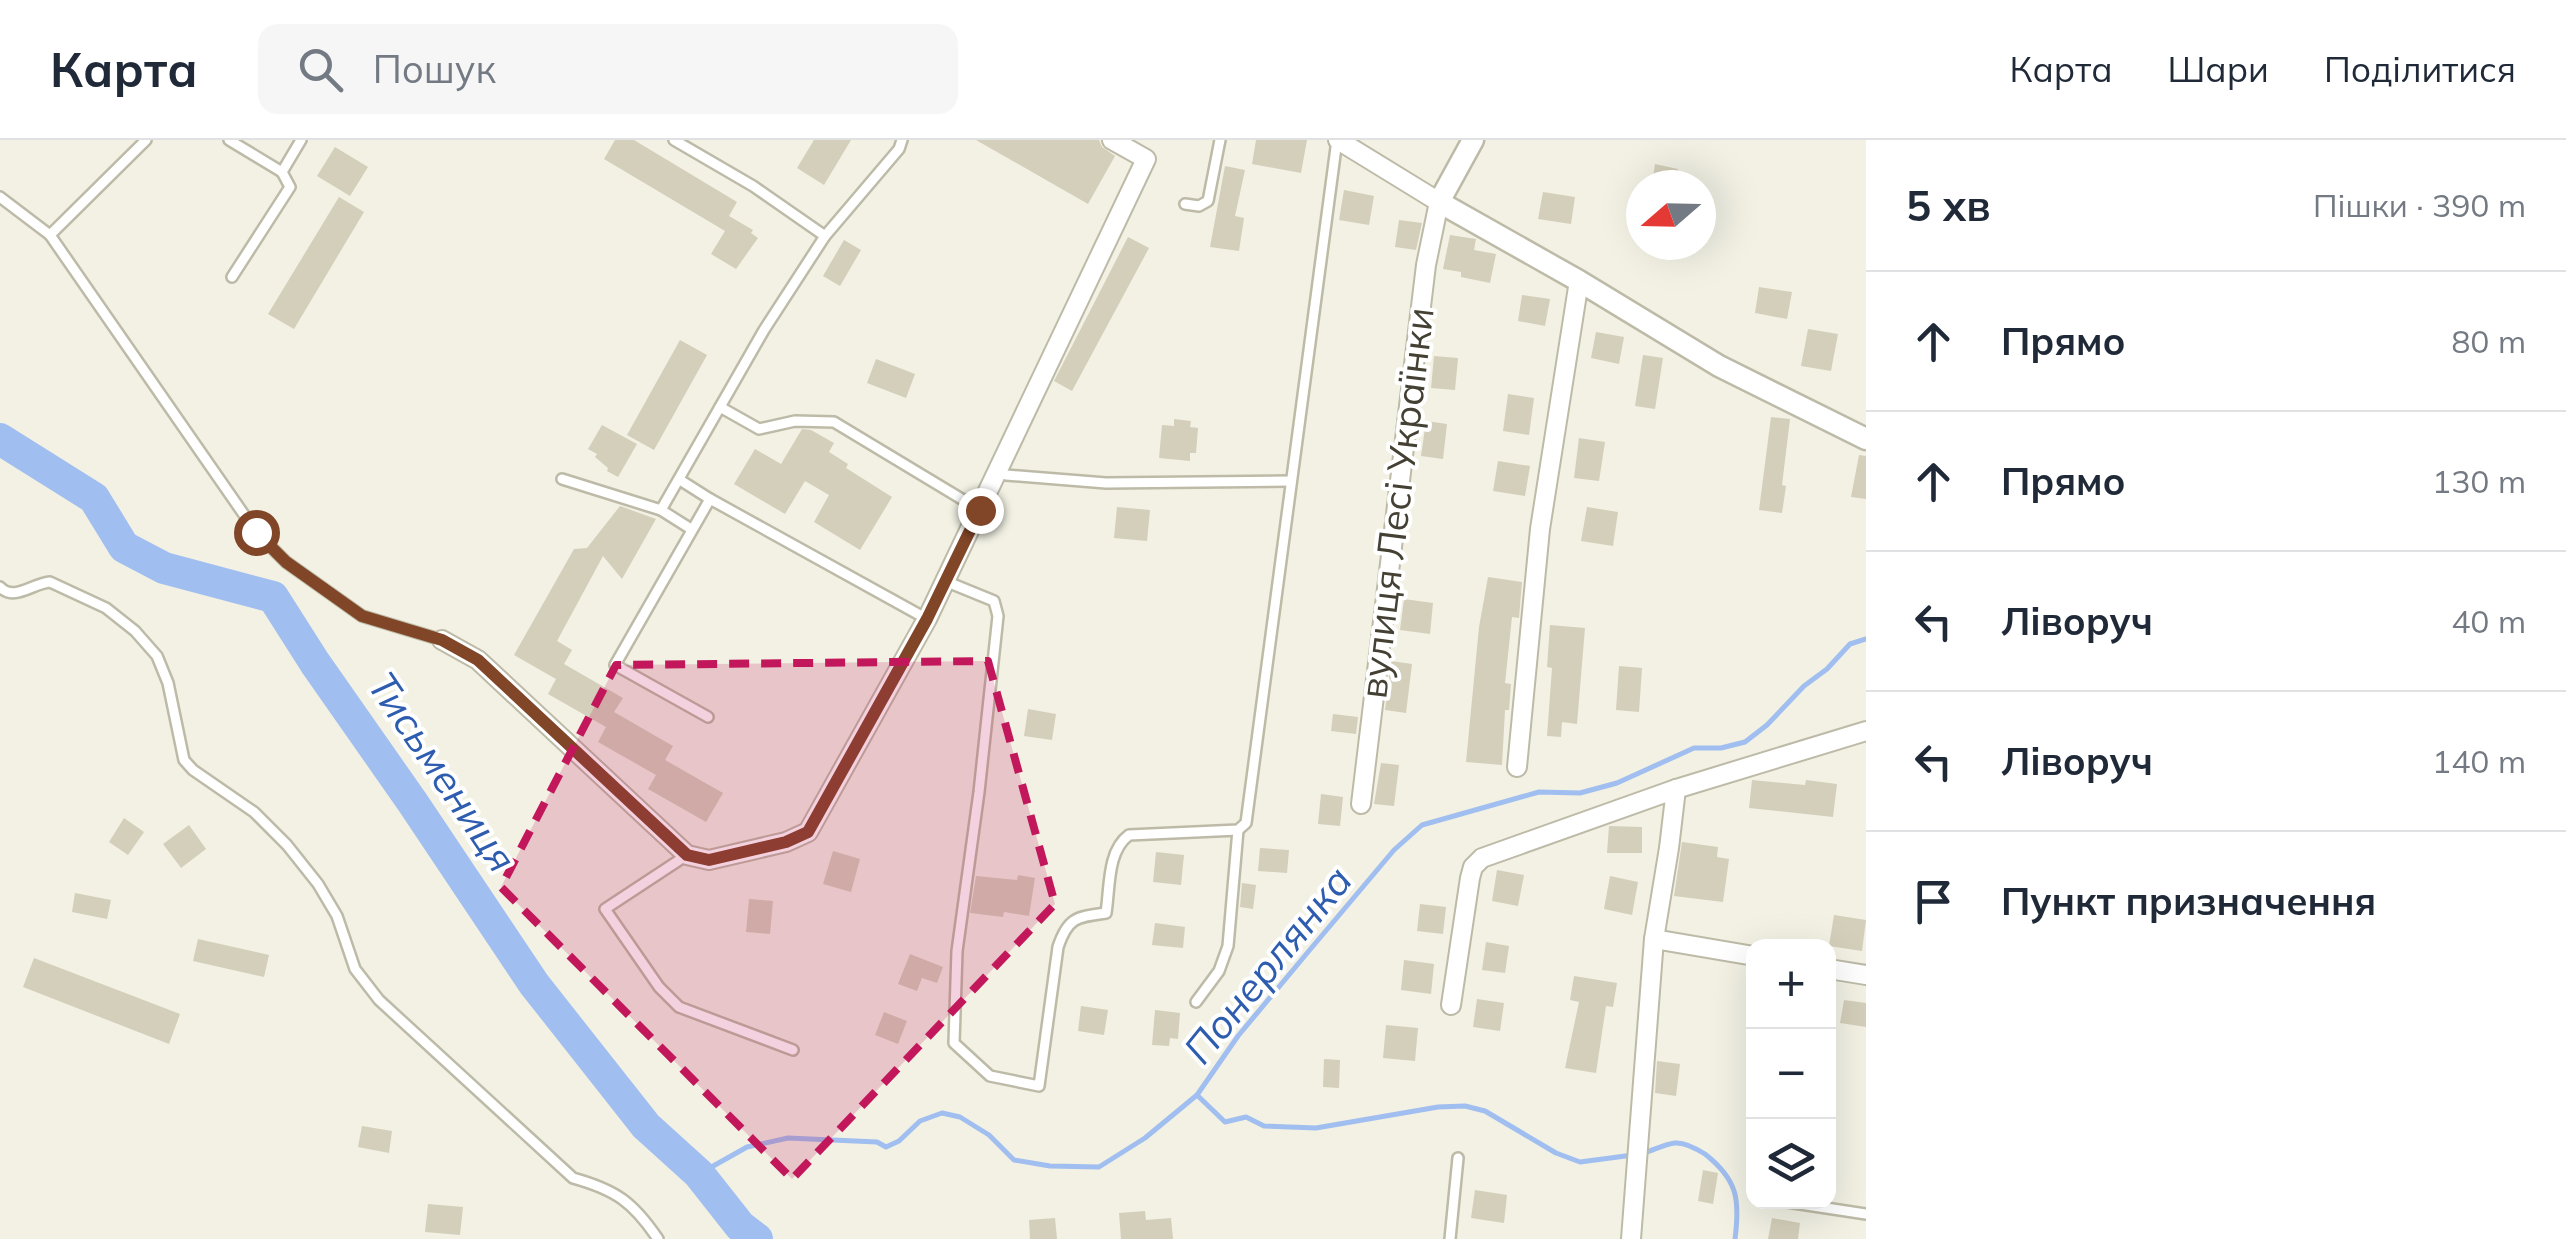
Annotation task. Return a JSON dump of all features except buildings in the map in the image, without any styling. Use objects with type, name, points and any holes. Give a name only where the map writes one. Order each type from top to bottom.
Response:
[{"type":"street","points":[[442,640],[478,660],[687,855],[709,860],[786,842],[808,832],[927,619],[1146,160],[1112,140]]},
{"type":"street","points":[[1338,140],[1719,366],[1866,438]]},
{"type":"street","points":[[1438,202],[1472,140]]},
{"type":"street","name":"вулиця Лесі Українки","points":[[1361,804],[1426,265],[1438,202]]},
{"type":"street","points":[[1517,767],[1540,530],[1579,281]]},
{"type":"street","points":[[1451,1004],[1470,878],[1473,866],[1482,858],[1676,789],[1866,731]]},
{"type":"street","points":[[1631,1239],[1654,940],[1676,789]]},
{"type":"street","points":[[1654,940],[1746,955]]},
{"type":"street","points":[[1836,970],[1866,975]]},
{"type":"lane","points":[[50,235],[146,140]]},
{"type":"lane","points":[[229,140],[282,172],[290,188],[232,277]]},
{"type":"lane","points":[[282,172],[301,140]]},
{"type":"lane","points":[[674,140],[753,186],[825,236]]},
{"type":"lane","points":[[661,510],[764,330],[825,236],[899,150],[902,140]]},
{"type":"lane","points":[[1185,204],[1199,206],[1208,200],[1220,140]]},
{"type":"lane","points":[[1196,1002],[1219,971],[1228,946],[1238,830],[1246,822],[1338,140]]},
{"type":"lane","points":[[0,197],[50,235],[256,532],[286,562],[362,616],[442,640]]},
{"type":"lane","points":[[720,407],[759,430],[795,421],[834,422],[980,510]]},
{"type":"lane","points":[[997,471],[1006,476],[1106,484],[1292,480]]},
{"type":"lane","points":[[562,479],[661,510],[691,529]]},
{"type":"lane","points":[[680,480],[927,619]]},
{"type":"lane","points":[[708,717],[616,665],[710,499]]},
{"type":"lane","points":[[945,581],[994,601],[998,616],[957,951],[954,1043],[990,1076],[1039,1086],[1063,931],[1070,922],[1106,913],[1114,852],[1122,841],[1129,835],[1238,830]]},
{"type":"lane","points":[[0,587],[12,594],[50,582],[106,608],[135,631],[157,656],[168,683],[184,760],[254,812],[287,845],[338,916],[355,968],[379,1000],[573,1178],[624,1199],[642,1215],[658,1239]]},
{"type":"lane","points":[[687,855],[606,909],[614,925],[679,1007],[793,1050]]},
{"type":"lane","points":[[1450,1239],[1458,1158]]},
{"type":"lane","points":[[1833,1209],[1866,1214]]},
{"type":"highlighted area","points":[[988,661],[1055,904],[792,1179],[501,887],[616,665]]},
{"type":"waterway","name":"Тисьмениця","points":[[0,439],[94,498],[124,547],[164,568],[273,597],[534,984],[646,1126],[699,1174],[740,1226],[757,1239]]},
{"type":"waterway","name":"Понерлянка","points":[[699,1174],[747,1147],[788,1138],[877,1142],[886,1147],[899,1141],[920,1121],[942,1113],[960,1117],[989,1135],[1014,1160],[1050,1166],[1099,1167],[1145,1138],[1197,1095],[1238,1036],[1394,850],[1422,825],[1539,792],[1580,793],[1617,783],[1694,748],[1721,748],[1745,742],[1850,644],[1866,639]]},
{"type":"waterway","points":[[1197,1095],[1225,1122],[1246,1117],[1264,1126],[1316,1128],[1465,1106],[1485,1111],[1556,1153],[1580,1162],[1633,1155]]},
{"type":"waterway","points":[[1644,1153],[1679,1143],[1698,1150],[1716,1164],[1734,1192],[1735,1239]]},
{"type":"route","points":[[256,532],[286,562],[362,616],[442,640],[478,660],[687,855],[709,860],[786,842],[808,832],[927,619],[980,510]]}]
